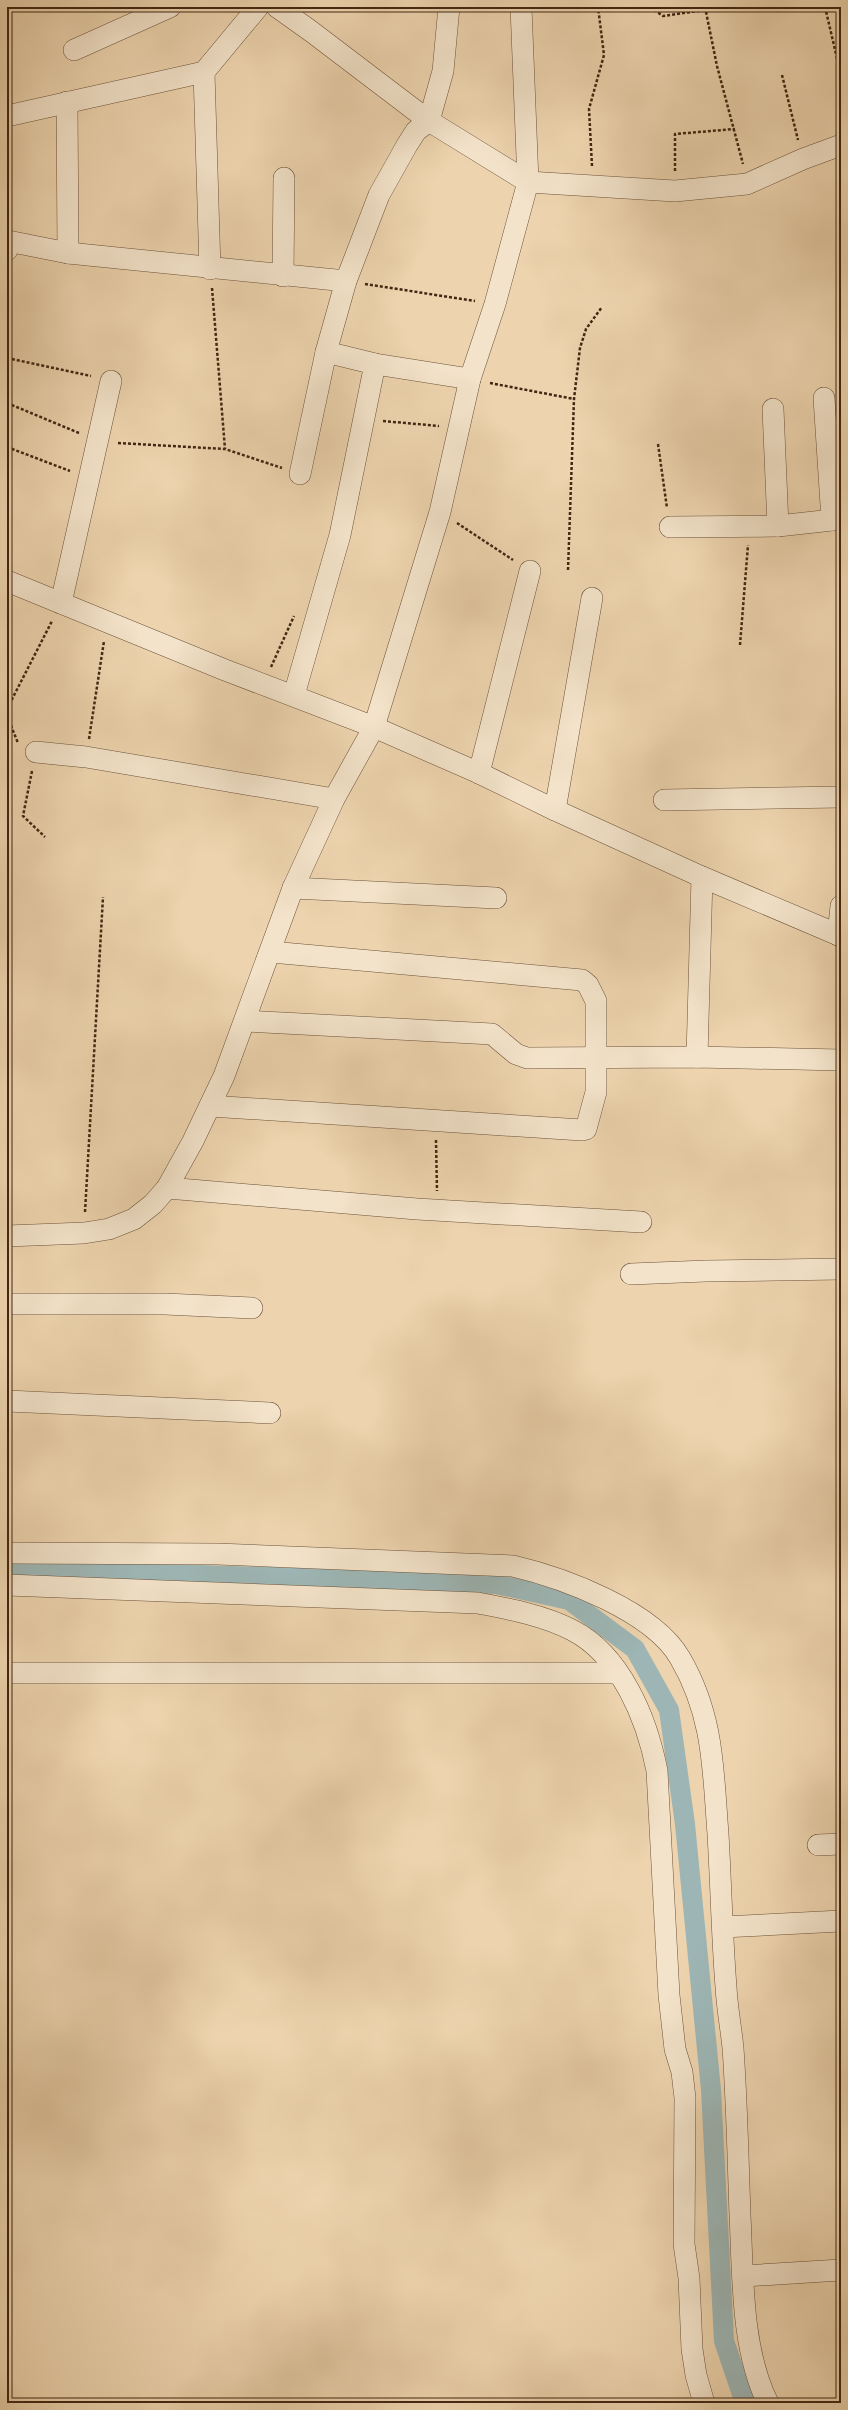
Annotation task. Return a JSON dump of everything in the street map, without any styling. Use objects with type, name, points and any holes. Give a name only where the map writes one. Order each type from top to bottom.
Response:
[{"type":"street","points":[[74,50],[170,7]]},
{"type":"street","points":[[7,116],[204,72],[258,7]]},
{"type":"street","points":[[277,7],[429,121],[528,182],[675,191],[747,184],[802,159],[841,145]]},
{"type":"street","points":[[300,474],[326,352],[346,281],[379,195],[416,131],[429,121],[443,71],[449,7]]},
{"type":"street","points":[[7,1236],[84,1234],[109,1229],[134,1219],[153,1204],[167,1188],[210,1106],[245,1021],[294,888],[334,799],[374,727],[440,512],[470,379],[495,304],[528,182],[521,7]]},
{"type":"street","points":[[204,72],[210,269]]},
{"type":"street","points":[[66,102],[68,253]]},
{"type":"street","points":[[283,276],[284,178]]},
{"type":"street","points":[[7,250],[8,241],[68,253],[210,269],[346,281]]},
{"type":"street","points":[[326,352],[375,364],[470,379]]},
{"type":"street","points":[[294,695],[340,535],[375,364]]},
{"type":"street","points":[[61,603],[99,441],[111,381]]},
{"type":"street","points":[[670,527],[778,526],[836,519],[824,398]]},
{"type":"street","points":[[773,409],[778,526]]},
{"type":"street","points":[[479,773],[530,571]]},
{"type":"street","points":[[7,581],[225,670],[294,695],[374,727],[479,773],[555,810],[702,877],[840,936],[841,906]]},
{"type":"street","points":[[555,810],[592,598]]},
{"type":"street","points":[[36,752],[86,757],[334,799]]},
{"type":"street","points":[[664,800],[841,797]]},
{"type":"street","points":[[697,1057],[702,877]]},
{"type":"street","points":[[294,888],[496,898]]},
{"type":"street","points":[[210,1106],[436,1122],[586,1130],[596,1092],[596,1001],[588,985],[576,978],[271,952]]},
{"type":"street","points":[[245,1021],[481,1032],[492,1034],[499,1038],[516,1054],[527,1058],[697,1057],[841,1060]]},
{"type":"street","points":[[167,1188],[437,1210],[641,1222]]},
{"type":"street","points":[[631,1274],[706,1271],[841,1269]]},
{"type":"street","points":[[7,1304],[165,1304],[252,1308]]},
{"type":"street","points":[[7,1401],[270,1413]]},
{"type":"street","points":[[7,1553],[216,1554],[513,1566],[543,1573],[595,1594],[646,1620],[680,1657],[699,1701],[711,1738],[726,1986],[733,2050],[744,2276],[751,2355],[768,2403]]},
{"type":"street","points":[[7,1585],[478,1603],[521,1612],[571,1629],[591,1642],[617,1672],[643,1716],[651,1740],[657,1771],[669,1995],[675,2049],[682,2072],[685,2098],[684,2244],[689,2278],[692,2349],[696,2375],[704,2403]]},
{"type":"street","points":[[7,1673],[617,1672]]},
{"type":"street","points":[[818,1845],[841,1844]]},
{"type":"street","points":[[723,1927],[841,1921]]},
{"type":"street","points":[[744,2276],[841,2270]]},
{"type":"path","points":[[593,187],[589,109],[604,54],[598,7]]},
{"type":"path","points":[[650,7],[663,16],[705,9],[747,184]]},
{"type":"path","points":[[825,7],[841,75]]},
{"type":"path","points":[[782,75],[802,159]]},
{"type":"path","points":[[675,191],[675,134],[735,129]]},
{"type":"path","points":[[210,269],[225,449]]},
{"type":"path","points":[[346,281],[495,304]]},
{"type":"path","points":[[568,570],[574,399],[584,335],[586,329],[602,307]]},
{"type":"path","points":[[7,358],[111,381]]},
{"type":"path","points":[[470,379],[574,399]]},
{"type":"path","points":[[7,403],[99,441],[225,449],[300,474]]},
{"type":"path","points":[[364,419],[460,428]]},
{"type":"path","points":[[658,444],[670,527]]},
{"type":"path","points":[[7,446],[89,479]]},
{"type":"path","points":[[440,512],[530,571]]},
{"type":"path","points":[[740,645],[750,527]]},
{"type":"path","points":[[7,709],[61,603]]},
{"type":"path","points":[[86,757],[107,621]]},
{"type":"path","points":[[7,716],[17,743],[36,752],[23,816],[45,837]]},
{"type":"path","points":[[84,1234],[102,898]]},
{"type":"path","points":[[436,1122],[437,1210]]},
{"type":"waterway","points":[[7,1569],[496,1584],[569,1600],[635,1649],[669,1710],[685,1824],[711,2090],[724,2341],[745,2403]]}]
